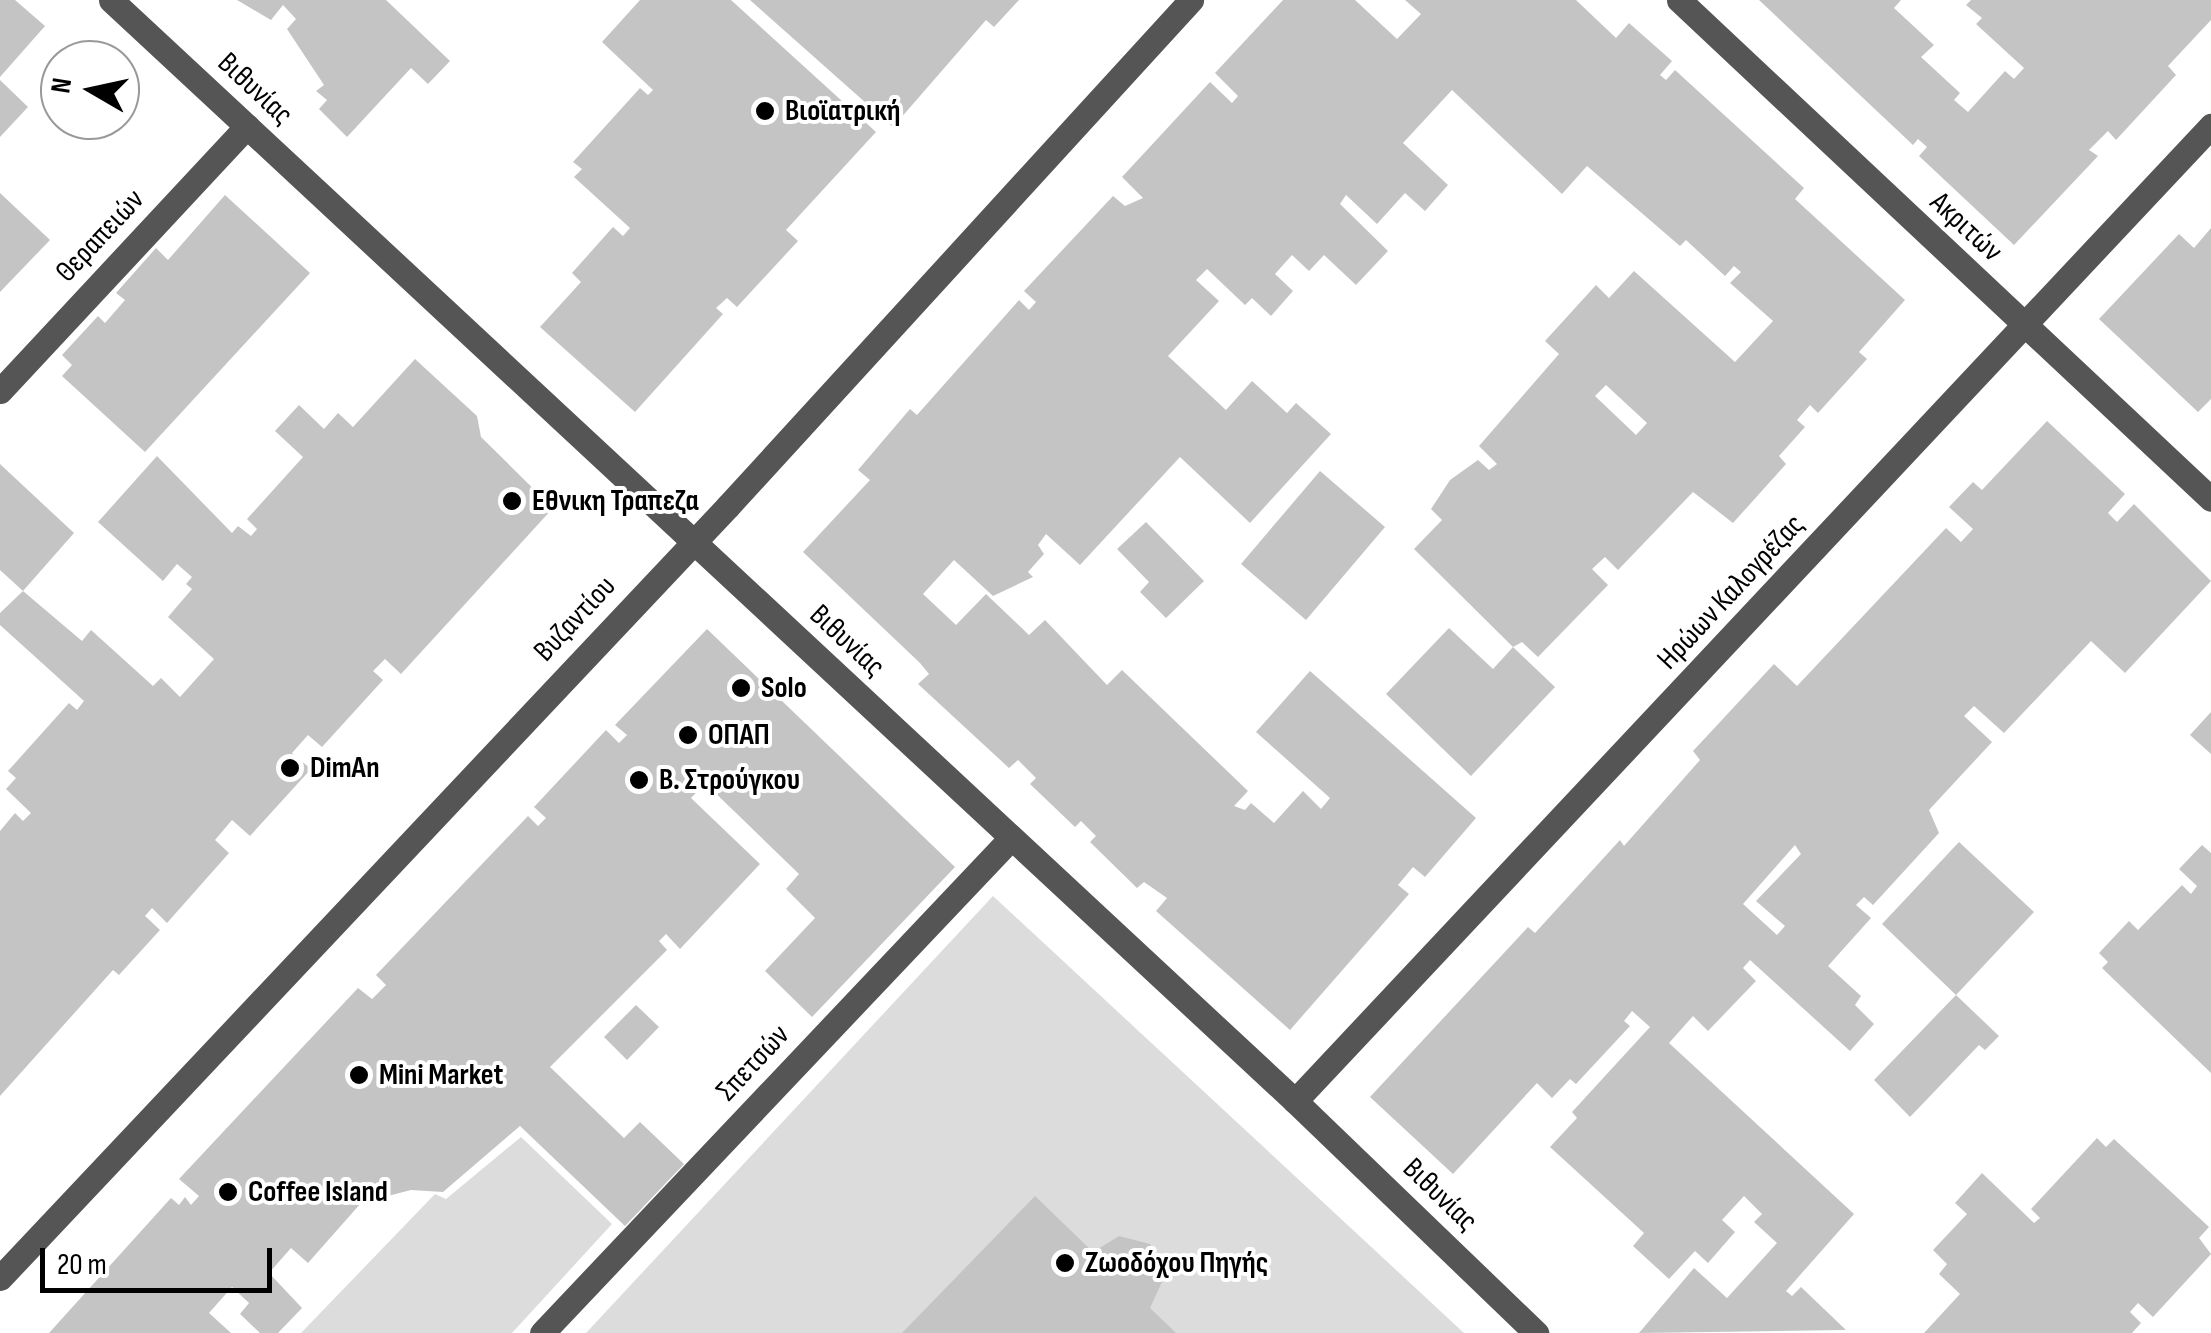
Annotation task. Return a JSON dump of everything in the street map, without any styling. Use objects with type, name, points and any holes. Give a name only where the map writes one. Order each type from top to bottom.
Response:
[{"type":"street","name":"Βιθυνίας","points":[[112,0],[1296,1101],[1536,1333]]},
{"type":"street","name":"Βυζαντίου","points":[[0,1278],[692,542],[1191,0]]},
{"type":"street","name":"Ακριτών","points":[[1679,0],[2211,499]]},
{"type":"street","name":"Θεραπειών","points":[[0,391],[247,126]]},
{"type":"street","name":"Ηρώων Καλογρέζας","points":[[1296,1101],[2211,126]]},
{"type":"street","name":"Σπετσών","points":[[542,1333],[1011,838]]},
{"type":"shaded area","points":[[993,896],[1464,1333],[586,1333]]},
{"type":"shaded area","points":[[521,1137],[612,1224],[512,1333],[301,1333],[435,1194],[446,1199]]},
{"type":"building","points":[[0,0],[15,0],[45,26],[0,77]]},
{"type":"building","points":[[237,0],[386,0],[450,61],[428,84],[411,68],[347,137],[319,109],[327,100],[316,91],[324,85],[287,29],[296,19],[283,5],[271,20]]},
{"type":"building","points":[[640,0],[731,0],[876,132],[786,230],[798,241],[737,307],[727,298],[716,308],[723,314],[635,412],[540,327],[581,282],[572,273],[613,227],[623,236],[630,228],[574,177],[582,169],[573,162],[640,88],[648,95],[653,90],[602,42]]},
{"type":"building","points":[[750,0],[1019,0],[994,27],[986,20],[893,127]]},
{"type":"building","points":[[1283,0],[1355,0],[1397,39],[1421,14],[1405,0],[1576,0],[1616,38],[1629,23],[1672,61],[1660,75],[1666,80],[1675,70],[1804,188],[1795,199],[1905,300],[1859,352],[1867,359],[1818,413],[1810,405],[1797,420],[1805,427],[1779,456],[1786,464],[1733,523],[1693,492],[1618,570],[1605,557],[1592,569],[1608,585],[1538,657],[1522,642],[1513,647],[1414,549],[1442,520],[1431,509],[1450,480],[1478,460],[1489,470],[1497,464],[1479,446],[1559,354],[1545,341],[1596,285],[1609,298],[1634,271],[1735,362],[1773,321],[1730,283],[1741,272],[1734,266],[1725,276],[1686,240],[1680,246],[1587,166],[1562,194],[1452,90],[1403,143],[1448,185],[1425,211],[1405,193],[1377,224],[1346,195],[1340,204],[1388,251],[1356,285],[1324,255],[1309,271],[1292,255],[1275,274],[1293,291],[1271,316],[1252,298],[1245,305],[1207,269],[1196,280],[1219,301],[1168,356],[1226,410],[1252,381],[1287,413],[1296,403],[1331,434],[1250,523],[1180,457],[1080,565],[1046,534],[1038,545],[1044,554],[1028,572],[1033,577],[993,596],[954,560],[923,594],[956,625],[986,594],[1029,635],[1045,620],[1107,685],[1122,670],[1248,791],[1234,806],[1245,810],[1251,803],[1274,823],[1303,791],[1321,809],[1330,798],[1256,732],[1310,671],[1476,818],[1425,877],[1413,867],[1398,885],[1409,894],[1290,1030],[1156,911],[1167,898],[1144,882],[1137,888],[1090,842],[1096,836],[1081,821],[1075,827],[1030,784],[1036,778],[1018,760],[1009,768],[918,684],[929,674],[920,663],[803,552],[870,480],[858,470],[910,409],[917,415],[1019,300],[1029,310],[1036,302],[1024,291],[1113,196],[1125,206],[1143,198],[1122,177],[1210,82],[1232,103],[1238,96],[1215,73]],"holes":[[[1606,385],[1647,423],[1636,435],[1595,396]]]},
{"type":"building","points":[[1759,0],[1901,0],[1894,8],[1934,45],[1921,57],[1960,93],[1954,100],[1968,112],[2005,71],[2014,79],[2024,68],[1976,24],[1982,18],[1966,5],[1971,0],[2211,0],[2211,20],[2168,66],[2176,75],[2116,140],[2108,131],[2089,150],[2098,156],[2014,245],[1919,156],[1927,147],[1918,139],[1913,145]]},
{"type":"building","points":[[0,80],[28,107],[0,137]]},
{"type":"building","points":[[0,193],[50,240],[0,292]]},
{"type":"building","points":[[225,195],[310,273],[145,452],[62,376],[72,365],[62,355],[98,316],[105,323],[125,300],[116,293],[156,248],[168,260]]},
{"type":"building","points":[[2211,228],[2211,399],[2198,412],[2099,319],[2179,234],[2194,248]]},
{"type":"building","points":[[415,359],[477,416],[481,437],[553,508],[401,674],[385,659],[373,671],[383,680],[322,747],[308,735],[292,753],[311,769],[250,836],[232,820],[215,840],[229,853],[167,923],[152,908],[145,916],[160,930],[119,975],[113,970],[0,1096],[0,831],[15,813],[23,821],[31,813],[6,789],[16,778],[8,771],[69,703],[77,710],[84,701],[0,625],[0,613],[23,591],[82,641],[91,630],[153,686],[161,678],[180,697],[214,659],[168,617],[192,589],[186,584],[192,577],[177,564],[163,581],[98,522],[157,456],[232,533],[238,526],[251,536],[257,529],[247,519],[303,457],[275,431],[299,405],[324,429],[338,413],[353,427]]},
{"type":"building","points":[[2047,421],[2125,494],[2108,513],[2117,522],[2134,504],[2211,581],[2125,673],[2091,641],[2004,733],[1974,706],[1964,716],[1992,742],[1929,810],[1939,833],[1873,905],[1864,897],[1856,905],[1871,918],[1828,966],[1861,996],[1855,1005],[1874,1024],[1850,1051],[1750,960],[1743,968],[1756,981],[1708,1031],[1693,1016],[1669,1043],[1854,1214],[1786,1291],[1792,1296],[1801,1287],[1846,1330],[1639,1333],[1694,1268],[1727,1298],[1777,1243],[1754,1222],[1762,1214],[1744,1196],[1722,1220],[1735,1232],[1708,1263],[1695,1251],[1669,1279],[1633,1246],[1644,1233],[1550,1147],[1577,1118],[1572,1112],[1650,1027],[1632,1011],[1624,1021],[1630,1026],[1576,1084],[1570,1079],[1552,1098],[1537,1083],[1453,1174],[1370,1097],[1528,927],[1535,933],[1620,840],[1624,846],[1700,760],[1693,751],[1774,664],[1797,686],[1946,528],[1961,542],[1973,529],[1949,507],[1973,482],[1982,490]],"holes":[[[1795,845],[1801,854],[1756,901],[1785,926],[1777,935],[1743,904]]]},
{"type":"building","points":[[0,464],[74,533],[23,591],[0,570]]},
{"type":"building","points":[[1320,471],[1385,527],[1306,620],[1241,564]]},
{"type":"building","points":[[1146,522],[1204,581],[1166,618],[1140,592],[1149,582],[1117,549]]},
{"type":"building","points":[[1449,628],[1493,669],[1513,647],[1555,687],[1471,776],[1386,694]]},
{"type":"building","points":[[707,629],[955,867],[812,1017],[765,971],[815,918],[786,889],[799,874],[705,783],[691,798],[760,864],[680,949],[666,934],[659,941],[667,950],[550,1067],[624,1138],[640,1122],[684,1164],[625,1226],[520,1126],[443,1192],[411,1190],[361,1203],[308,1263],[291,1248],[269,1273],[302,1308],[278,1333],[260,1333],[240,1314],[249,1303],[232,1287],[209,1313],[231,1333],[49,1333],[171,1198],[179,1205],[185,1197],[191,1205],[199,1196],[179,1179],[358,988],[372,999],[386,985],[376,975],[528,816],[538,826],[546,818],[534,807],[606,730],[619,743],[627,735],[615,725]]},
{"type":"building","points":[[2211,712],[2211,754],[2190,735]]},
{"type":"building","points":[[1959,842],[2034,912],[1956,995],[1882,924]]},
{"type":"building","points":[[2202,845],[2211,853],[2211,1073],[2102,968],[2108,962],[2099,953],[2129,921],[2138,930],[2182,885],[2191,894],[2197,886],[2179,869]]},
{"type":"building","points":[[1956,995],[1999,1036],[1985,1050],[1979,1045],[1910,1117],[1874,1080]]},
{"type":"building","points":[[636,1005],[659,1027],[627,1060],[604,1037]]},
{"type":"building","points":[[2097,1138],[2106,1147],[2114,1139],[2209,1227],[2199,1238],[2211,1254],[2153,1317],[2138,1303],[2130,1312],[2141,1323],[2132,1333],[1924,1333],[1960,1294],[1939,1274],[1947,1264],[1933,1250],[1967,1214],[1955,1203],[1982,1173],[2034,1223],[2040,1218],[2031,1209]]},
{"type":"building","name":"Ζωοδόχου Πηγής","points":[[1035,1196],[1093,1252],[1119,1236],[1150,1244],[1166,1273],[1150,1308],[1176,1333],[902,1333]]},
{"type":"place","name":"Βιοϊατρική","points":[[765,111]]},
{"type":"place","name":"Εθνικη Τραπεζα","points":[[512,501]]},
{"type":"place","name":"Solo","points":[[741,688]]},
{"type":"place","name":"ΟΠΑΠ","points":[[688,735]]},
{"type":"place","name":"DimAn","points":[[290,768]]},
{"type":"place","name":"Β. Στρούγκου","points":[[639,780]]},
{"type":"place","name":"Mini Market","points":[[359,1075]]},
{"type":"place","name":"Coffee Island","points":[[228,1192]]},
{"type":"place","name":"Ζωοδόχου Πηγής","points":[[1065,1263]]}]
